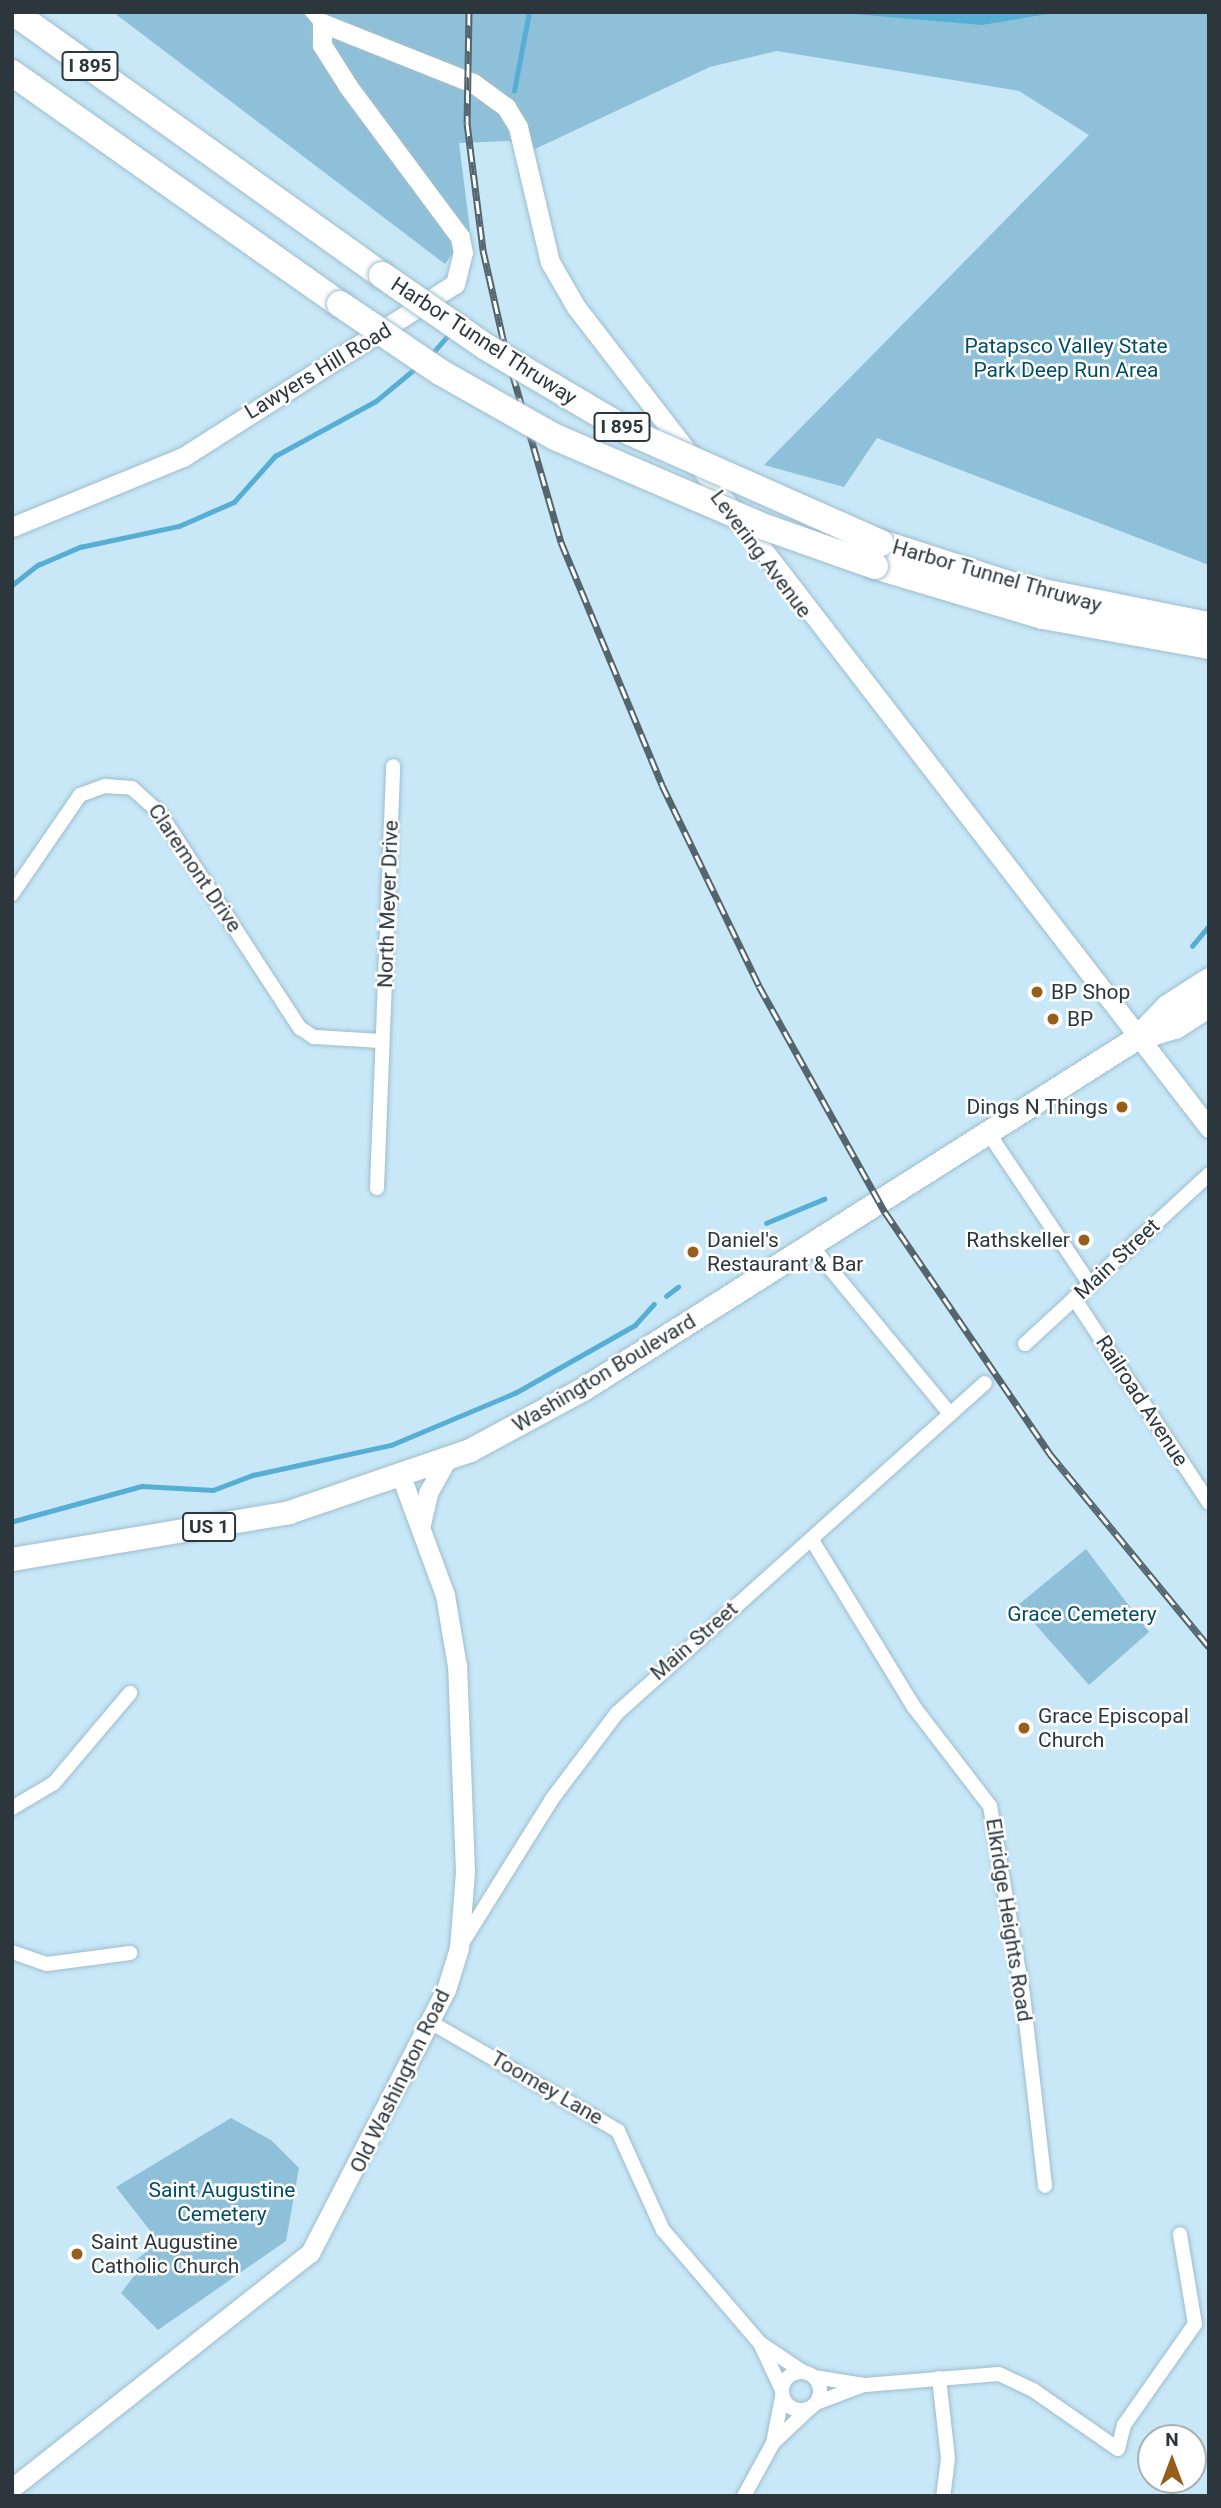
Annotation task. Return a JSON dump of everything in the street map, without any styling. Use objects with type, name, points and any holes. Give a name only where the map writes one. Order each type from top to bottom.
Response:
[{"type":"highway","name":"Harbor Tunnel Thruway","points":[[13,12],[486,347],[630,432],[878,555],[1043,616],[1209,646]]},
{"type":"highway","name":"Harbor Tunnel Thruway","points":[[12,73],[440,372],[555,437],[759,525],[1018,587],[1209,625]]},
{"type":"main road","name":"Washington Boulevard","points":[[12,1559],[276,1514],[402,1479],[446,1461],[557,1405],[987,1130],[1135,1039],[1167,1006],[1209,979]]},
{"type":"main road","name":"Washington Boulevard","points":[[1135,1039],[1175,1027],[1209,1005]]},
{"type":"street","name":"Lawyers Hill Road","points":[[12,527],[183,457],[455,284],[463,253],[460,237],[348,86],[322,45],[316,18]]},
{"type":"street","name":"Levering Avenue","points":[[316,18],[473,83],[506,107],[525,144],[550,262],[576,307],[1135,1039],[1209,1128]]},
{"type":"street","name":"North Meyer Drive","points":[[377,1188],[393,766]]},
{"type":"street","name":"Claremont Drive","points":[[12,894],[80,795],[105,786],[132,788],[159,812],[300,1028],[314,1037],[383,1041]]},
{"type":"street","points":[[987,1130],[1090,1284]]},
{"type":"street","name":"Main Street","points":[[1025,1344],[1209,1174]]},
{"type":"street","points":[[810,1244],[950,1415]]},
{"type":"street","name":"Railroad Avenue","points":[[1074,1298],[1209,1503]]},
{"type":"street","name":"Main Street","points":[[459,1948],[596,1736],[670,1661],[812,1540],[985,1383]]},
{"type":"street","points":[[421,1525],[428,1493],[446,1461]]},
{"type":"street","name":"Old Washington Road","points":[[12,2488],[310,2253],[432,2023],[459,1948],[466,1830],[457,1666],[444,1595],[421,1525],[402,1479]]},
{"type":"street","name":"Elkridge Heights Road","points":[[812,1540],[909,1699],[990,1806],[1023,1995],[1045,2186]]},
{"type":"street","points":[[12,1808],[54,1783],[130,1693]]},
{"type":"street","points":[[12,1952],[47,1964],[130,1953]]},
{"type":"street","name":"Toomey Lane","points":[[432,2023],[618,2131],[663,2230],[760,2343],[809,2375]]},
{"type":"street","points":[[773,2443],[782,2393],[791,2374],[865,2385],[981,2373],[1016,2379],[1118,2449],[1124,2425],[1195,2324],[1180,2234]]},
{"type":"street","name":"Toomey Lane","points":[[760,2343],[782,2393]]},
{"type":"street","points":[[809,2375],[813,2405]]},
{"type":"street","points":[[939,2378],[948,2458],[943,2496]]},
{"type":"street","points":[[782,2393],[794,2409],[813,2405],[865,2385]]},
{"type":"street","points":[[744,2496],[773,2443],[813,2405]]},
{"type":"green space","name":"Patapsco Valley State Park Deep Run Area","points":[[113,12],[1209,12],[1209,565],[877,438],[844,487],[764,465],[1089,135],[1019,91],[777,51],[710,67],[535,149],[510,141],[459,143],[470,230],[445,264]]},
{"type":"green space","name":"Grace Cemetery","points":[[1086,1549],[1149,1632],[1089,1685],[1018,1605]]},
{"type":"green space","name":"Saint Augustine Cemetery","points":[[231,2118],[271,2140],[299,2168],[286,2241],[158,2330],[121,2293],[141,2267],[136,2260],[159,2242],[116,2187]]},
{"type":"shaded area","points":[[831,12],[1059,12],[982,25]]},
{"type":"waterway","points":[[514,91],[529,12]]},
{"type":"waterway","points":[[431,355],[451,332]]},
{"type":"waterway","points":[[12,585],[38,565],[80,547],[179,526],[234,502],[275,456],[376,401],[417,367]]},
{"type":"waterway","points":[[1192,946],[1209,926]]},
{"type":"waterway","points":[[766,1223],[824,1199]]},
{"type":"waterway","points":[[666,1296],[678,1287]]},
{"type":"waterway","points":[[14,1521],[142,1486],[213,1490],[253,1475],[391,1445],[515,1393],[635,1325],[654,1304]]},
{"type":"railway","points":[[469,12],[467,123],[483,250],[505,348],[561,542],[662,785],[759,986],[885,1212],[1050,1454],[1209,1647]]},
{"type":"place","name":"BP Shop","points":[[1037,992]]},
{"type":"place","name":"BP","points":[[1053,1019]]},
{"type":"place","name":"Dings N Things","points":[[1122,1107]]},
{"type":"place","name":"Rathskeller","points":[[1084,1240]]},
{"type":"place","name":"Daniel's Restaurant & Bar","points":[[693,1252]]},
{"type":"place","name":"Grace Episcopal Church","points":[[1024,1728]]},
{"type":"place","name":"Saint Augustine Catholic Church","points":[[77,2254]]}]
